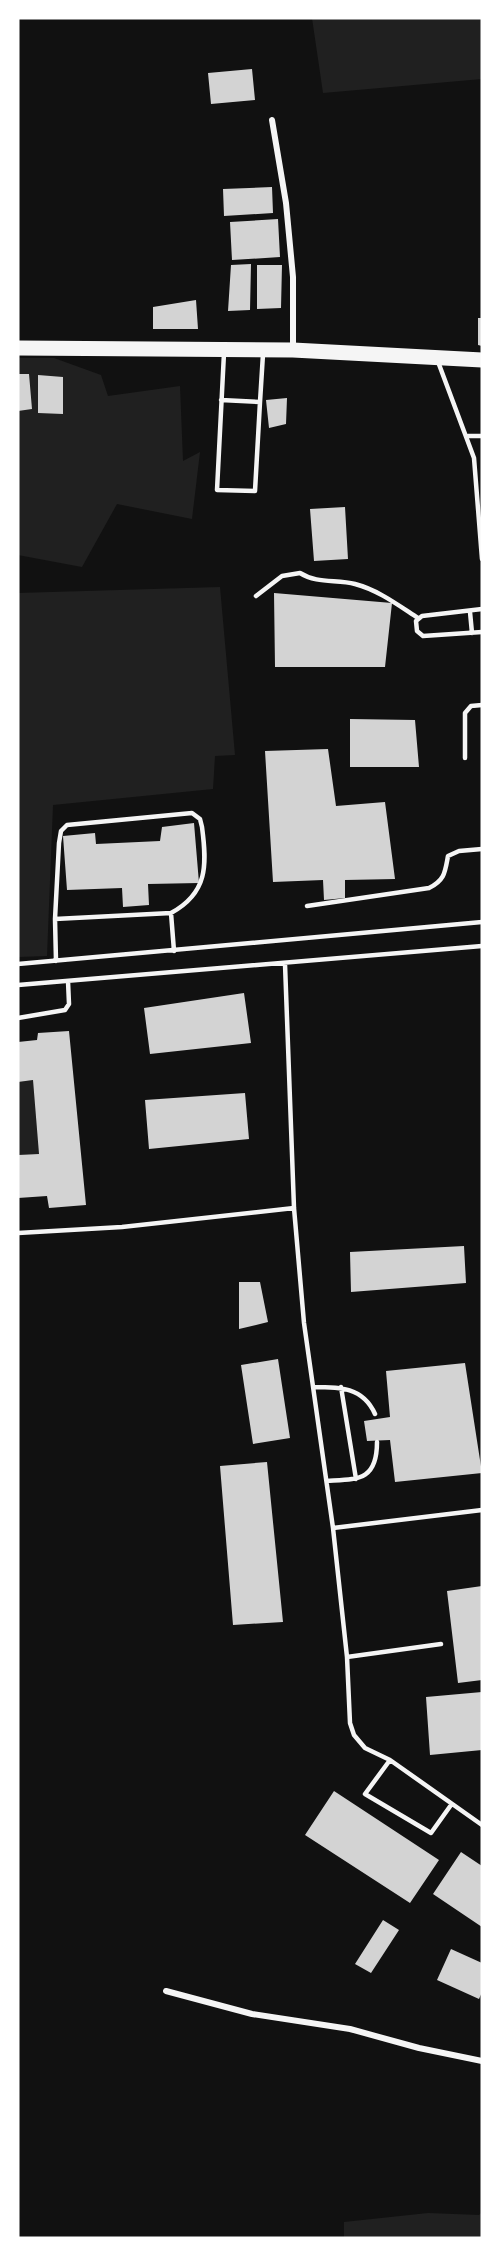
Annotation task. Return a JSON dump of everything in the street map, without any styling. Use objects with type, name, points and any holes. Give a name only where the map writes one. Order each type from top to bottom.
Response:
[{"type":"main road","points":[[18,348],[293,350],[482,360]]},
{"type":"street","points":[[272,120],[286,203],[293,277],[293,350]]},
{"type":"street","points":[[166,1991],[252,2014],[350,2029],[419,2048],[482,2061]]},
{"type":"lane","points":[[224,350],[217,490],[246,491],[255,491],[263,350]]},
{"type":"lane","points":[[436,359],[468,435],[474,458],[482,559]]},
{"type":"lane","points":[[221,400],[260,402]]},
{"type":"lane","points":[[468,435],[482,436]]},
{"type":"lane","points":[[256,596],[282,576],[300,573],[310,579],[353,583],[368,588],[418,618],[482,609]]},
{"type":"lane","points":[[470,612],[472,633]]},
{"type":"lane","points":[[418,618],[417,631],[423,636],[482,632]]},
{"type":"lane","points":[[465,758],[465,713],[471,706],[482,705]]},
{"type":"lane","points":[[55,919],[171,913],[186,904],[196,894],[202,880],[200,819],[192,813],[67,825],[61,831],[59,843],[55,919],[56,961]]},
{"type":"lane","points":[[307,906],[429,888],[439,883],[446,874],[448,856],[452,853],[482,849]]},
{"type":"lane","points":[[171,913],[174,951]]},
{"type":"lane","points":[[18,964],[482,922]]},
{"type":"lane","points":[[18,985],[482,946]]},
{"type":"lane","points":[[285,964],[294,1208],[304,1323],[333,1528],[347,1658],[350,1723],[354,1735],[365,1748],[390,1760],[482,1825]]},
{"type":"lane","points":[[18,1018],[65,1010],[69,1004],[68,981]]},
{"type":"lane","points":[[18,1233],[122,1227],[294,1208]]},
{"type":"lane","points":[[313,1387],[341,1387],[363,1395],[375,1414]]},
{"type":"lane","points":[[341,1387],[356,1479]]},
{"type":"lane","points":[[327,1481],[356,1479],[367,1474],[374,1466],[377,1442]]},
{"type":"lane","points":[[333,1528],[482,1510]]},
{"type":"lane","points":[[347,1658],[441,1644]]},
{"type":"lane","points":[[390,1760],[365,1794],[431,1833],[451,1805]]},
{"type":"shaded area","points":[[312,18],[482,18],[482,79],[323,93]]},
{"type":"shaded area","points":[[18,358],[54,358],[101,375],[108,396],[180,386],[183,461],[200,452],[192,519],[117,504],[82,567],[18,555]]},
{"type":"shaded area","points":[[220,587],[235,755],[215,756],[213,789],[53,805],[47,956],[18,957],[18,593]]},
{"type":"shaded area","points":[[33,1080],[39,1154],[18,1155],[18,1082]]},
{"type":"shaded area","points":[[482,2212],[482,2238],[344,2238],[344,2222],[428,2213],[479,2215]]},
{"type":"building","points":[[252,69],[255,100],[211,104],[208,73]]},
{"type":"building","points":[[272,187],[273,213],[224,216],[223,189]]},
{"type":"building","points":[[278,219],[280,257],[232,260],[230,222]]},
{"type":"building","points":[[251,264],[250,310],[228,311],[231,265]]},
{"type":"building","points":[[257,265],[282,265],[281,308],[257,309]]},
{"type":"building","points":[[196,300],[198,329],[153,329],[153,307]]},
{"type":"building","points":[[478,318],[482,318],[482,346],[478,345]]},
{"type":"building","points":[[18,374],[29,374],[32,409],[18,411]]},
{"type":"building","points":[[38,375],[63,377],[63,414],[38,413]]},
{"type":"building","points":[[287,398],[286,424],[269,428],[266,400]]},
{"type":"building","points":[[345,507],[348,559],[314,561],[310,509]]},
{"type":"building","points":[[274,593],[392,603],[385,667],[275,667]]},
{"type":"building","points":[[350,719],[415,720],[419,767],[350,767]]},
{"type":"building","points":[[328,749],[336,806],[385,802],[395,879],[345,880],[345,898],[324,900],[323,880],[273,882],[265,751]]},
{"type":"building","points":[[194,823],[199,883],[148,884],[149,905],[123,907],[122,888],[67,890],[63,836],[95,833],[96,844],[160,841],[162,827]]},
{"type":"building","points":[[244,993],[251,1043],[150,1054],[144,1008]]},
{"type":"building","points":[[69,1031],[86,1205],[49,1208],[47,1196],[18,1198],[18,1155],[39,1154],[33,1080],[18,1082],[18,1042],[37,1040],[38,1033]]},
{"type":"building","points":[[245,1093],[249,1139],[149,1149],[145,1100]]},
{"type":"building","points":[[464,1246],[466,1283],[351,1292],[350,1252]]},
{"type":"building","points":[[239,1282],[260,1282],[268,1322],[239,1329]]},
{"type":"building","points":[[278,1359],[290,1438],[253,1444],[241,1365]]},
{"type":"building","points":[[465,1363],[482,1473],[395,1482],[390,1440],[367,1441],[364,1421],[390,1417],[386,1371]]},
{"type":"building","points":[[267,1462],[283,1622],[233,1625],[220,1466]]},
{"type":"building","points":[[482,1586],[482,1680],[458,1683],[447,1591]]},
{"type":"building","points":[[482,1692],[482,1750],[430,1755],[426,1697]]},
{"type":"building","points":[[334,1791],[439,1860],[410,1903],[305,1835]]},
{"type":"building","points":[[461,1852],[482,1866],[482,1927],[433,1894]]},
{"type":"building","points":[[383,1920],[399,1930],[371,1973],[355,1964]]},
{"type":"building","points":[[451,1949],[482,1963],[482,1992],[479,1999],[437,1980]]}]
